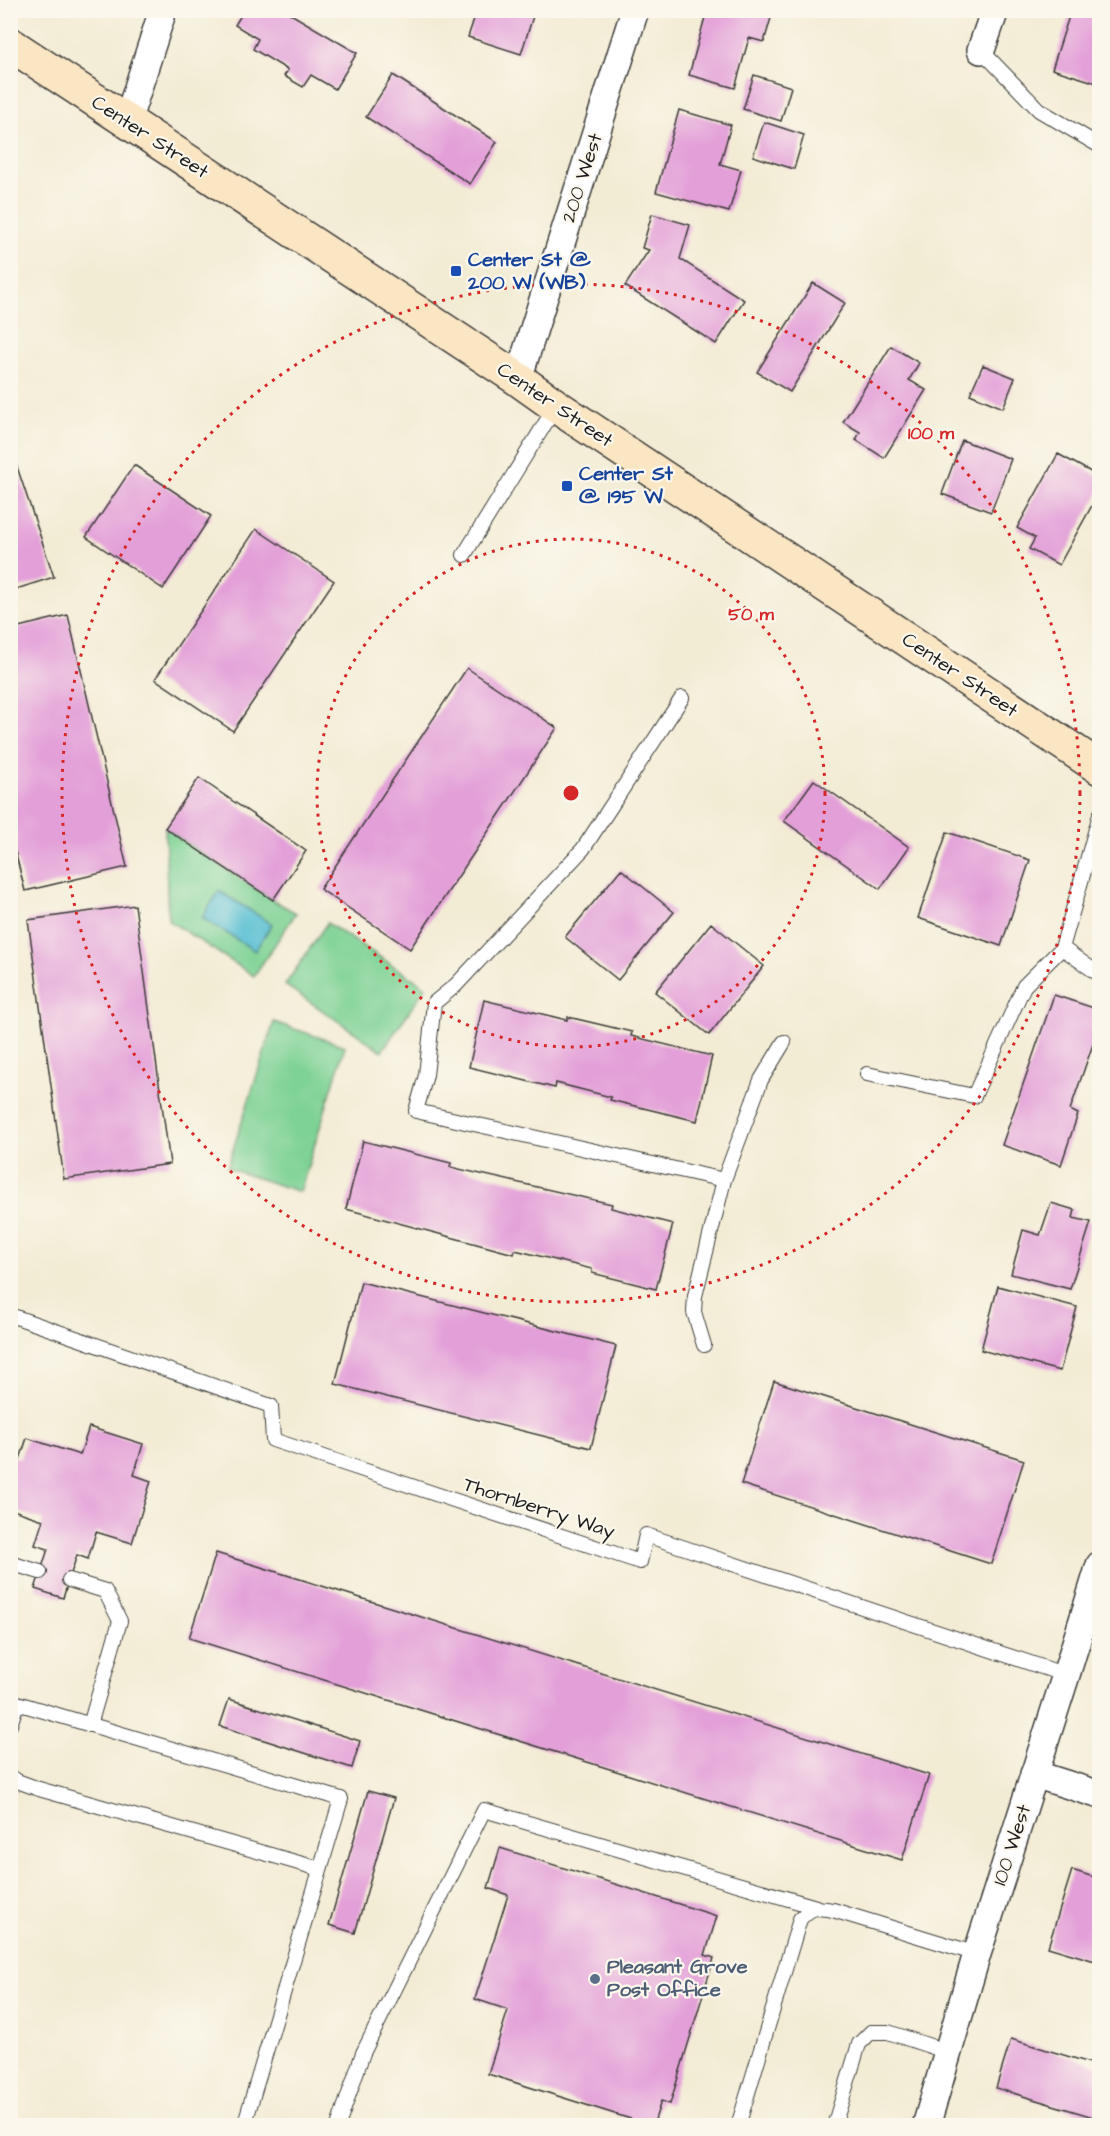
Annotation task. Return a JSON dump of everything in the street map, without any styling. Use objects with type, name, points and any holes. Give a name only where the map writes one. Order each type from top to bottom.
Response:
[{"type":"main road","name":"Center Street","points":[[10,44],[518,379],[1100,768]]},
{"type":"street","points":[[128,122],[163,10]]},
{"type":"street","name":"200 West","points":[[518,379],[635,10]]},
{"type":"street","points":[[981,50],[995,10]]},
{"type":"street","name":"100 West","points":[[926,2126],[977,1954],[1100,1564]]},
{"type":"street","points":[[1034,1774],[1100,1795]]},
{"type":"lane","points":[[981,50],[1039,110],[1100,146]]},
{"type":"lane","points":[[464,555],[556,406]]},
{"type":"lane","points":[[682,698],[583,849],[456,985],[434,1003],[426,1075],[416,1112],[724,1180]]},
{"type":"lane","points":[[867,1074],[974,1096],[1024,986],[1062,948],[1100,815]]},
{"type":"lane","points":[[1062,948],[1100,975]]},
{"type":"lane","points":[[704,1345],[694,1312],[695,1296],[724,1180],[761,1080],[784,1042]]},
{"type":"lane","name":"Thornberry Way","points":[[10,1315],[271,1406],[273,1440],[640,1562],[646,1534],[1066,1675]]},
{"type":"lane","points":[[10,1563],[40,1572]]},
{"type":"lane","points":[[69,1580],[105,1591],[120,1621],[90,1725]]},
{"type":"lane","points":[[10,1725],[17,1703],[341,1799],[244,2126]]},
{"type":"lane","points":[[10,1776],[39,1789],[321,1869]]},
{"type":"lane","points":[[338,2126],[363,2053],[484,1810],[833,1910],[977,1954]]},
{"type":"lane","points":[[738,2126],[800,1919],[806,1912],[816,1907]]},
{"type":"lane","points":[[834,2126],[859,2044],[871,2032],[888,2032],[948,2052]]},
{"type":"green space","points":[[165,828],[296,913],[254,976],[168,920]]},
{"type":"green space","points":[[327,923],[426,987],[382,1051],[285,985]]},
{"type":"green space","points":[[274,1022],[345,1046],[300,1192],[227,1168]]},
{"type":"water","points":[[219,891],[272,924],[255,951],[202,918]]},
{"type":"building","points":[[244,10],[284,10],[357,53],[335,89],[311,75],[303,87],[284,76],[288,70],[253,49],[258,39],[235,25]]},
{"type":"building","points":[[477,10],[535,10],[521,54],[468,37]]},
{"type":"building","points":[[707,10],[773,11],[764,42],[749,38],[735,88],[689,75]]},
{"type":"building","points":[[1071,10],[1100,10],[1100,84],[1052,69]]},
{"type":"building","points":[[393,75],[497,142],[470,184],[366,117]]},
{"type":"building","points":[[754,75],[791,87],[781,121],[743,109]]},
{"type":"building","points":[[679,110],[731,125],[720,164],[741,170],[729,212],[656,192]]},
{"type":"building","points":[[764,122],[804,135],[794,169],[753,156]]},
{"type":"building","points":[[652,214],[690,225],[680,259],[744,300],[716,344],[625,286],[649,250],[642,248]]},
{"type":"building","points":[[813,283],[845,303],[790,392],[757,372]]},
{"type":"building","points":[[891,346],[919,363],[909,380],[926,390],[884,458],[856,440],[860,432],[843,422]]},
{"type":"building","points":[[983,365],[1015,378],[1003,408],[970,394]]},
{"type":"building","points":[[962,440],[1011,459],[991,512],[942,494]]},
{"type":"building","points":[[10,446],[54,577],[10,591]]},
{"type":"building","points":[[1058,454],[1100,477],[1100,491],[1059,565],[1029,549],[1035,538],[1017,528]]},
{"type":"building","points":[[134,465],[211,516],[163,589],[86,537]]},
{"type":"building","points":[[256,529],[334,581],[233,731],[155,679]]},
{"type":"building","points":[[68,615],[127,867],[25,891],[10,831],[10,629]]},
{"type":"building","points":[[467,668],[557,728],[410,949],[320,889]]},
{"type":"building","points":[[199,778],[306,851],[273,900],[165,828]]},
{"type":"building","points":[[814,780],[909,847],[880,889],[784,821]]},
{"type":"building","points":[[947,832],[1030,860],[1001,946],[918,918]]},
{"type":"building","points":[[621,869],[674,912],[618,980],[565,937]]},
{"type":"building","points":[[135,905],[170,1164],[64,1179],[28,920]]},
{"type":"building","points":[[711,923],[764,966],[709,1035],[655,992]]},
{"type":"building","points":[[1054,995],[1100,1010],[1100,1024],[1070,1110],[1078,1114],[1061,1165],[1002,1145]]},
{"type":"building","points":[[484,1000],[567,1020],[568,1017],[632,1032],[631,1036],[712,1056],[697,1121],[610,1100],[611,1097],[556,1083],[555,1088],[469,1067]]},
{"type":"building","points":[[363,1141],[451,1163],[450,1167],[612,1204],[611,1208],[673,1224],[656,1289],[592,1273],[592,1269],[515,1250],[514,1254],[346,1209]]},
{"type":"building","points":[[1051,1203],[1075,1210],[1073,1218],[1091,1222],[1070,1289],[1011,1274],[1023,1230],[1040,1235]]},
{"type":"building","points":[[361,1282],[616,1346],[591,1448],[335,1384]]},
{"type":"building","points":[[998,1286],[1077,1307],[1060,1371],[981,1350]]},
{"type":"building","points":[[774,1381],[1024,1460],[991,1564],[741,1484]]},
{"type":"building","points":[[89,1427],[143,1444],[134,1475],[151,1481],[132,1543],[96,1532],[88,1559],[77,1555],[63,1598],[35,1589],[48,1549],[35,1545],[43,1520],[10,1509],[13,1489],[10,1488],[10,1456],[20,1459],[27,1438],[80,1455]]},
{"type":"building","points":[[216,1553],[929,1775],[902,1860],[189,1638]]},
{"type":"building","points":[[229,1699],[360,1741],[352,1768],[220,1726]]},
{"type":"building","points":[[368,1791],[394,1798],[355,1933],[329,1925]]},
{"type":"building","name":"Pleasant Grove Post Office","points":[[500,1848],[717,1916],[705,1955],[714,1958],[670,2104],[661,2101],[653,2126],[488,2074],[508,2010],[475,1999],[508,1895],[488,1888]]},
{"type":"building","points":[[1072,1870],[1100,1879],[1100,1948],[1095,1961],[1048,1947]]},
{"type":"building","points":[[1011,2039],[1100,2066],[1100,2119],[996,2088]]},
{"type":"place","name":"Center St @ 200 W (WB)","points":[[456,271]]},
{"type":"place","name":"Center St @ 195 W","points":[[567,486]]},
{"type":"place","name":"Pleasant Grove Post Office","points":[[595,1979]]}]
